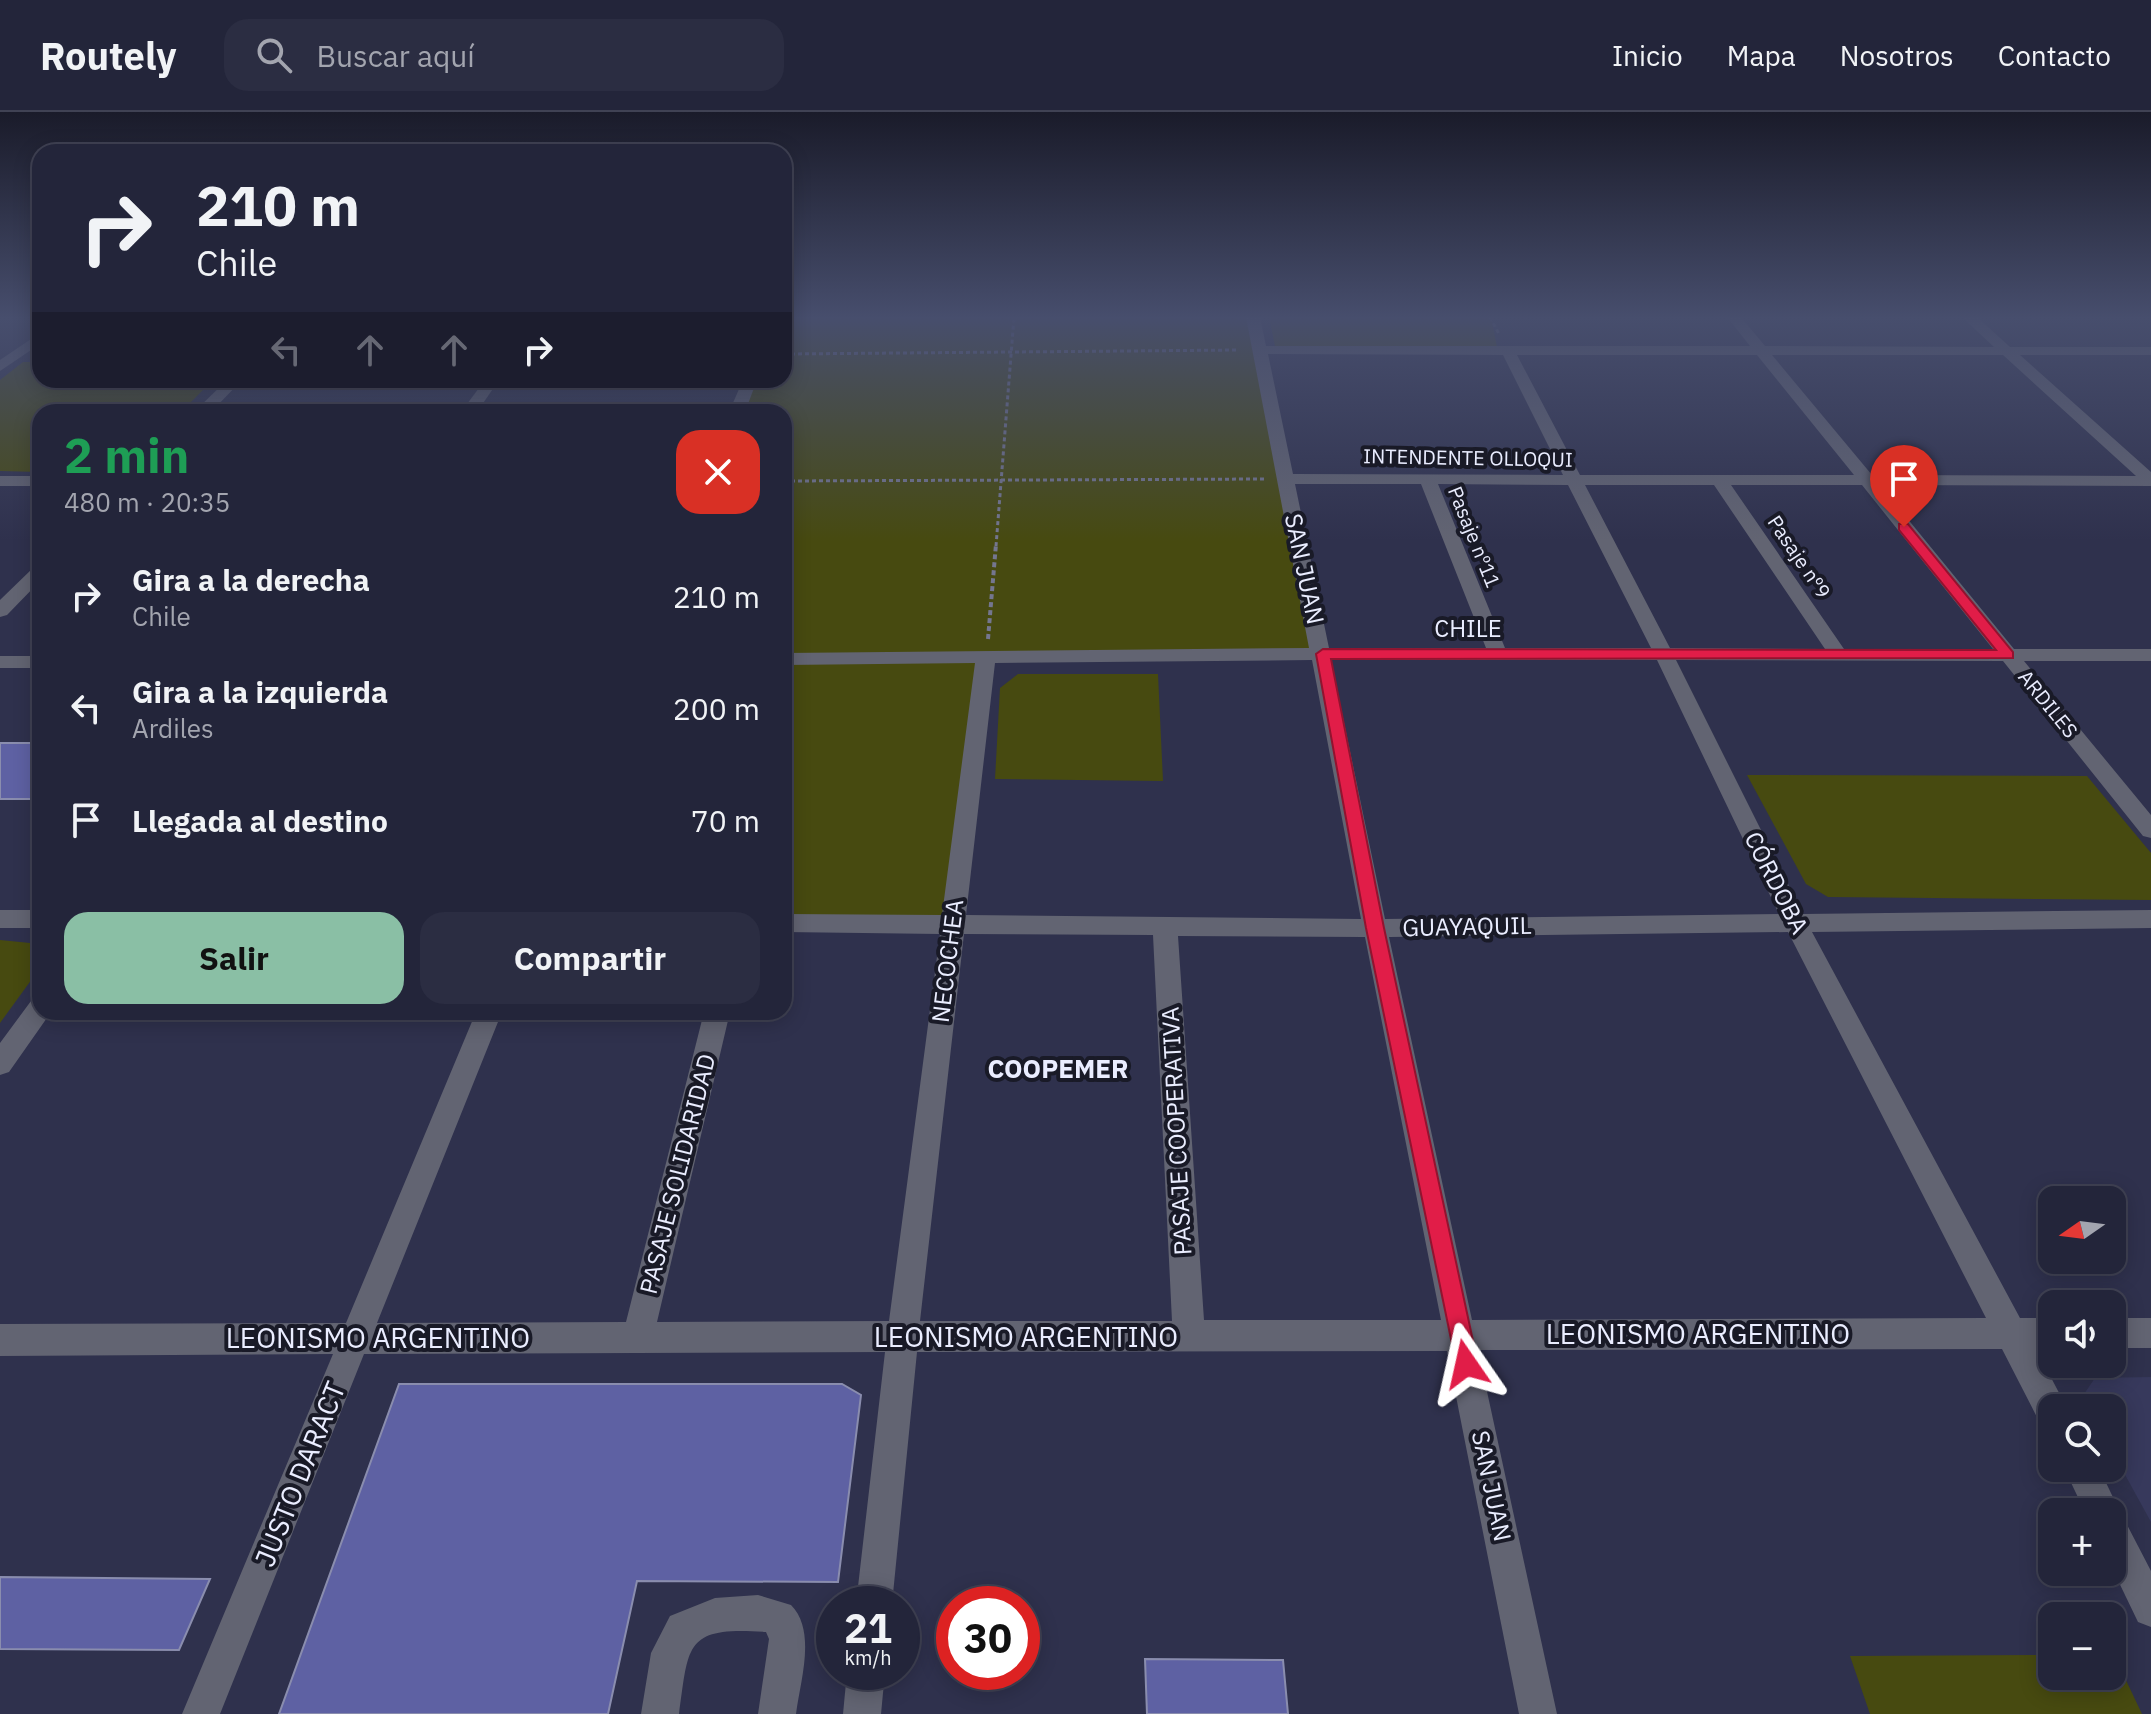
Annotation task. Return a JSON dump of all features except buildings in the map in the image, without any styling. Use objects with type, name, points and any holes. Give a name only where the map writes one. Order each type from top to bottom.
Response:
[{"type":"street","name":"SAN JUAN","points":[[1268,392],[1323,654],[1375,928],[1538,1714]]},
{"type":"street","name":"CÓRDOBA","points":[[1529,392],[1664,655],[1794,921],[2044,1394]]},
{"type":"street","name":"ARDILES","points":[[1794,392],[2151,830]]},
{"type":"street","points":[[2052,392],[2151,481]]},
{"type":"street","name":"INTENDENTE OLLOQUI","points":[[1285,479],[1721,483],[2151,481]]},
{"type":"street","name":"Pasaje nº11","points":[[1428,480],[1498,655]]},
{"type":"street","points":[[0,481],[32,481]]},
{"type":"street","name":"Pasaje nº9","points":[[1721,483],[1840,657]]},
{"type":"street","points":[[0,611],[32,579]]},
{"type":"street","name":"CHILE","points":[[792,659],[1323,654],[2151,655]]},
{"type":"street","name":"NECOCHEA","points":[[876,1586],[952,922],[986,657]]},
{"type":"street","points":[[0,662],[32,662]]},
{"type":"street","points":[[0,919],[32,919]]},
{"type":"street","name":"GUAYAQUIL","points":[[792,923],[1375,928],[2151,919]]},
{"type":"street","name":"PASAJE COOPERATIVA","points":[[1165,926],[1189,1337]]},
{"type":"street","points":[[0,1064],[32,1019]]},
{"type":"street","name":"JUSTO DARACT","points":[[201,1714],[486,1020]]},
{"type":"street","name":"PASAJE SOLIDARIDAD","points":[[638,1337],[715,1020]]},
{"type":"street","name":"LEONISMO ARGENTINO","points":[[0,1340],[2038,1333]]},
{"type":"street","points":[[2126,1333],[2151,1333]]},
{"type":"street","points":[[2126,1559],[2151,1609]]},
{"type":"street","points":[[660,1714],[673,1644],[685,1626],[706,1616],[768,1613],[782,1622],[787,1639],[777,1714]]},
{"type":"street","points":[[862,1714],[864,1690]]},
{"type":"path","points":[[986,657],[1008,392]]},
{"type":"path","points":[[792,481],[1285,479]]},
{"type":"shaded area","points":[[0,392],[201,392],[189,404],[32,404],[32,472],[0,471]]},
{"type":"shaded area","points":[[745,392],[1269,392],[1323,654],[987,657],[952,922],[792,922],[792,404],[740,404]]},
{"type":"shaded area","points":[[1018,674],[1158,674],[1163,781],[995,779],[1000,688]]},
{"type":"shaded area","points":[[1747,775],[2087,776],[2151,853],[2151,900],[1828,897],[1806,884]]},
{"type":"shaded area","points":[[0,940],[32,943],[32,979],[0,1023]]},
{"type":"shaded area","points":[[2151,1377],[2151,1522],[2126,1476],[2126,1394],[2084,1394],[2095,1378]]},
{"type":"shaded area","points":[[2038,1655],[2038,1690],[2126,1690],[2126,1680],[2142,1714],[1870,1714],[1850,1656]]},
{"type":"district","name":"COOPEMER","points":[[1058,1069]]},
{"type":"route","points":[[1466,1364],[1375,928],[1323,654],[2008,655],[1904,527]]}]
